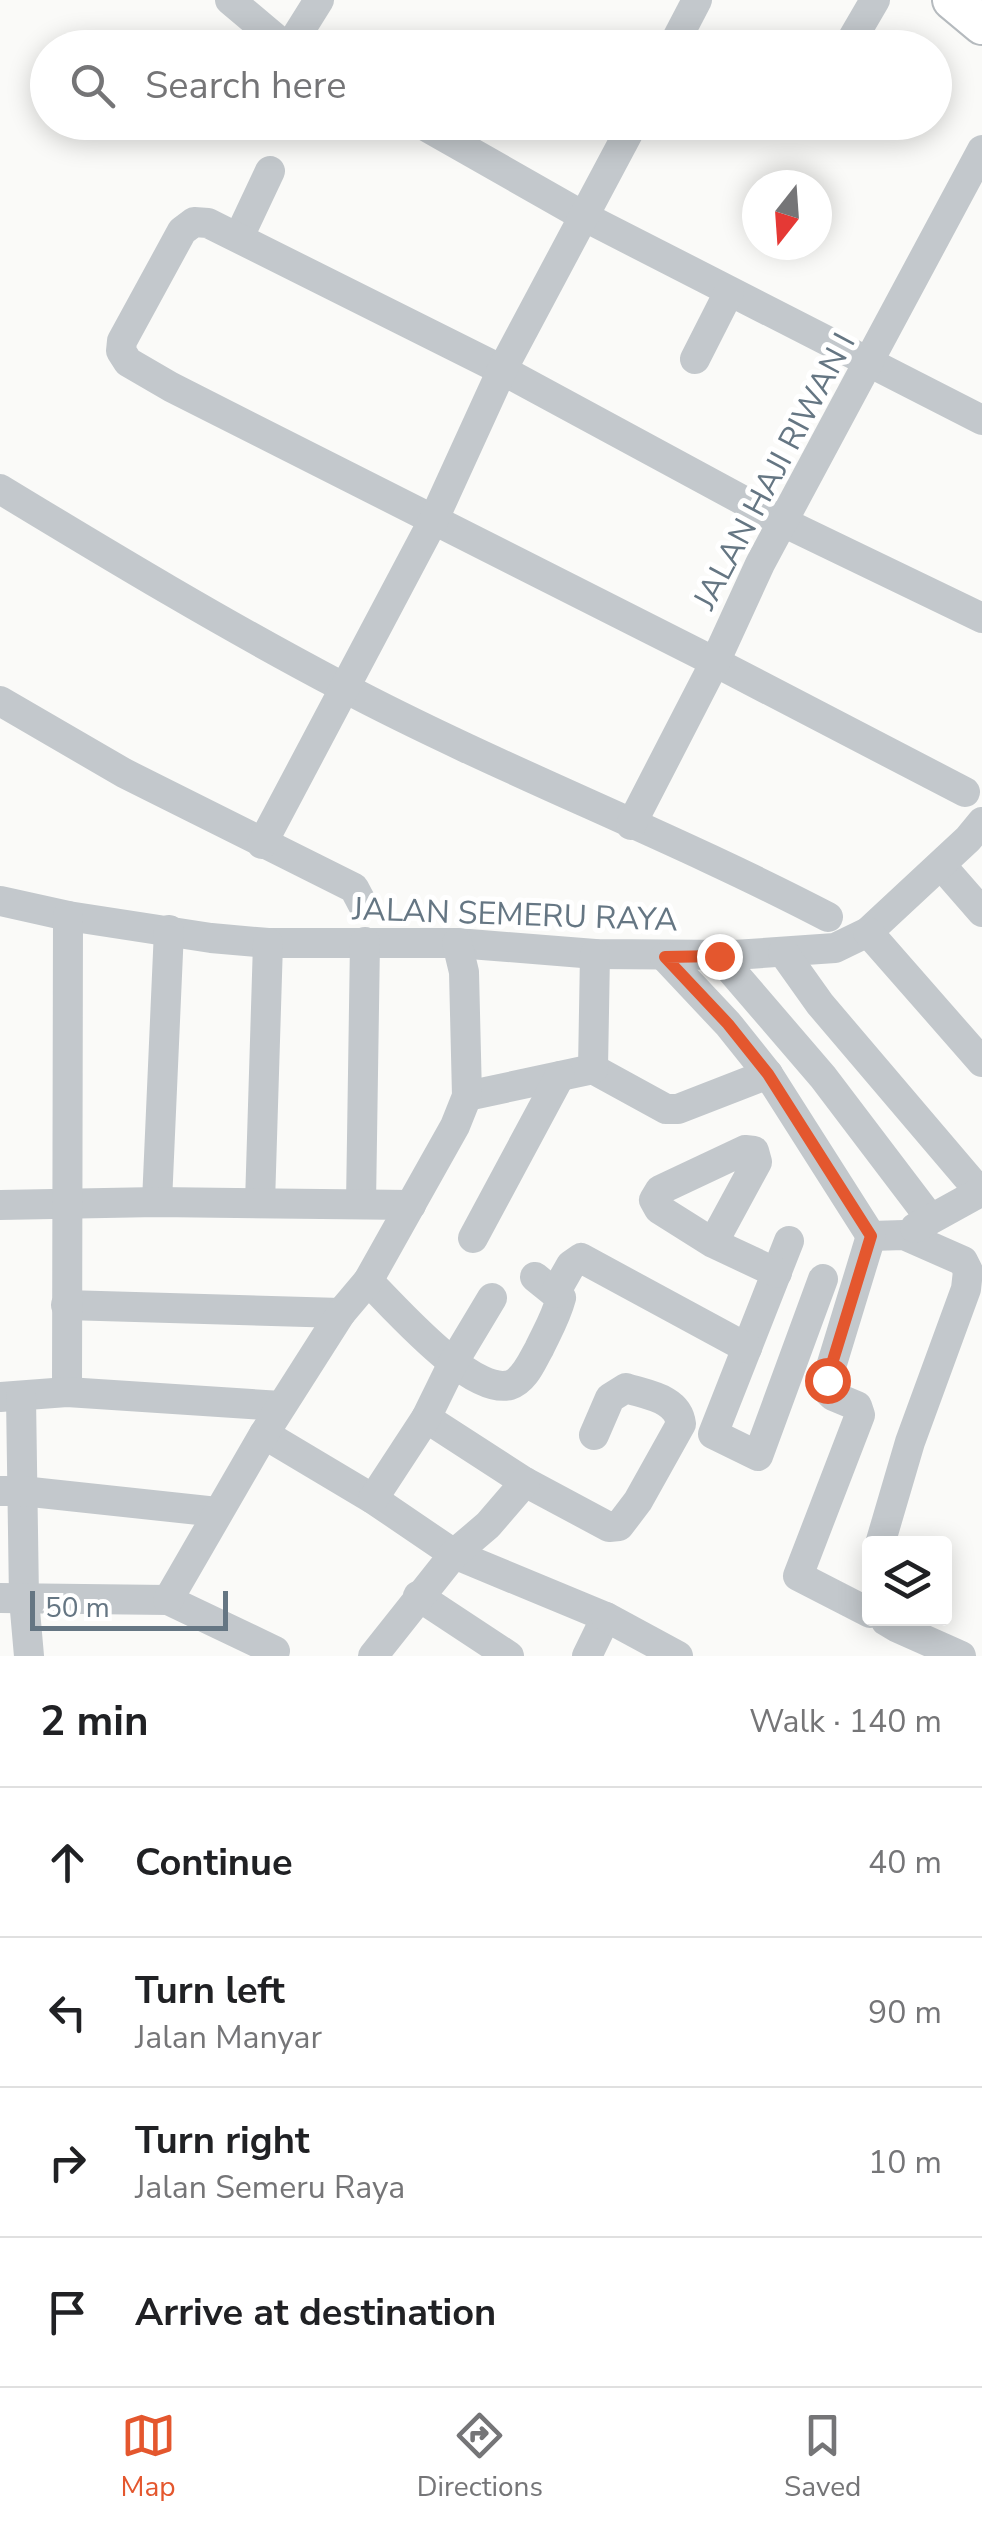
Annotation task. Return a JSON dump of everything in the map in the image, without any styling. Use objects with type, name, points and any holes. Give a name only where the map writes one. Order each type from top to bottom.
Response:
[{"type":"street","points":[[230,0],[266,30]]},
{"type":"street","points":[[300,30],[319,0]]},
{"type":"street","points":[[682,30],[698,0]]},
{"type":"street","points":[[858,30],[875,0]]},
{"type":"street","points":[[449,140],[585,218],[982,420]]},
{"type":"street","points":[[262,844],[433,521],[502,370],[625,140]]},
{"type":"street","name":"JALAN HAJI RIWAN I","points":[[631,825],[715,662],[760,564],[982,150]]},
{"type":"street","points":[[238,236],[270,171]]},
{"type":"street","points":[[965,792],[170,388],[128,362],[121,351],[122,341],[182,230],[194,222],[208,223],[502,370],[783,522],[982,618]]},
{"type":"street","points":[[695,359],[729,292]]},
{"type":"street","points":[[5,501],[343,687],[631,825],[758,880],[828,917]]},
{"type":"street","points":[[0,700],[124,772],[354,888],[362,905]]},
{"type":"street","name":"JALAN SEMERU RAYA","points":[[0,901],[68,916],[268,943],[457,943],[665,957],[835,948],[868,932],[982,822]]},
{"type":"street","points":[[941,865],[982,912]]},
{"type":"street","points":[[68,916],[68,1392]]},
{"type":"street","points":[[157,1202],[169,930]]},
{"type":"street","points":[[868,932],[982,1062]]},
{"type":"street","points":[[361,1204],[365,942]]},
{"type":"street","points":[[260,1203],[268,943]]},
{"type":"street","points":[[168,1600],[281,1406],[341,1313],[368,1280],[455,1126],[467,1096],[464,972],[457,943]]},
{"type":"street","points":[[783,952],[820,1004],[981,1191],[904,1234]]},
{"type":"street","points":[[593,1069],[595,954]]},
{"type":"street","points":[[719,956],[823,1077],[930,1218]]},
{"type":"street","points":[[665,957],[728,1024],[768,1074],[871,1236],[827,1380],[832,1396],[857,1406],[860,1415],[794,1587],[862,1611]]},
{"type":"street","points":[[467,1096],[593,1069],[666,1109],[678,1109],[768,1074]]},
{"type":"street","points":[[473,1238],[560,1076]]},
{"type":"street","points":[[0,1206],[157,1202],[411,1205]]},
{"type":"street","points":[[871,1236],[904,1234],[963,1261],[968,1270],[966,1289],[928,1389],[882,1536]]},
{"type":"street","points":[[789,1241],[713,1434],[758,1456],[823,1279]]},
{"type":"street","points":[[713,1243],[777,1272]]},
{"type":"street","points":[[368,1280],[452,1363],[490,1384],[511,1385],[526,1373],[557,1314],[560,1298],[545,1285],[581,1258],[747,1348]]},
{"type":"street","points":[[373,1499],[426,1418],[452,1363],[492,1298]]},
{"type":"street","points":[[66,1305],[341,1313]]},
{"type":"street","points":[[426,1418],[525,1482],[609,1527],[619,1526],[632,1511],[681,1424],[680,1413],[670,1403],[626,1388],[610,1398],[594,1435]]},
{"type":"street","points":[[29,1656],[12,1598],[10,1397],[68,1392],[281,1406]]},
{"type":"street","points":[[264,1434],[373,1499],[454,1554],[606,1617],[678,1656]]},
{"type":"street","points":[[373,1656],[454,1554],[488,1525],[525,1482]]},
{"type":"street","points":[[11,1491],[217,1512]]},
{"type":"street","points":[[418,1596],[510,1656]]},
{"type":"street","points":[[12,1598],[168,1600],[275,1651],[271,1656]]},
{"type":"street","points":[[587,1656],[606,1617]]},
{"type":"street","points":[[898,1626],[961,1656]]},
{"type":"route","points":[[719,956],[665,957],[728,1024],[768,1074],[871,1236],[827,1380]]}]
